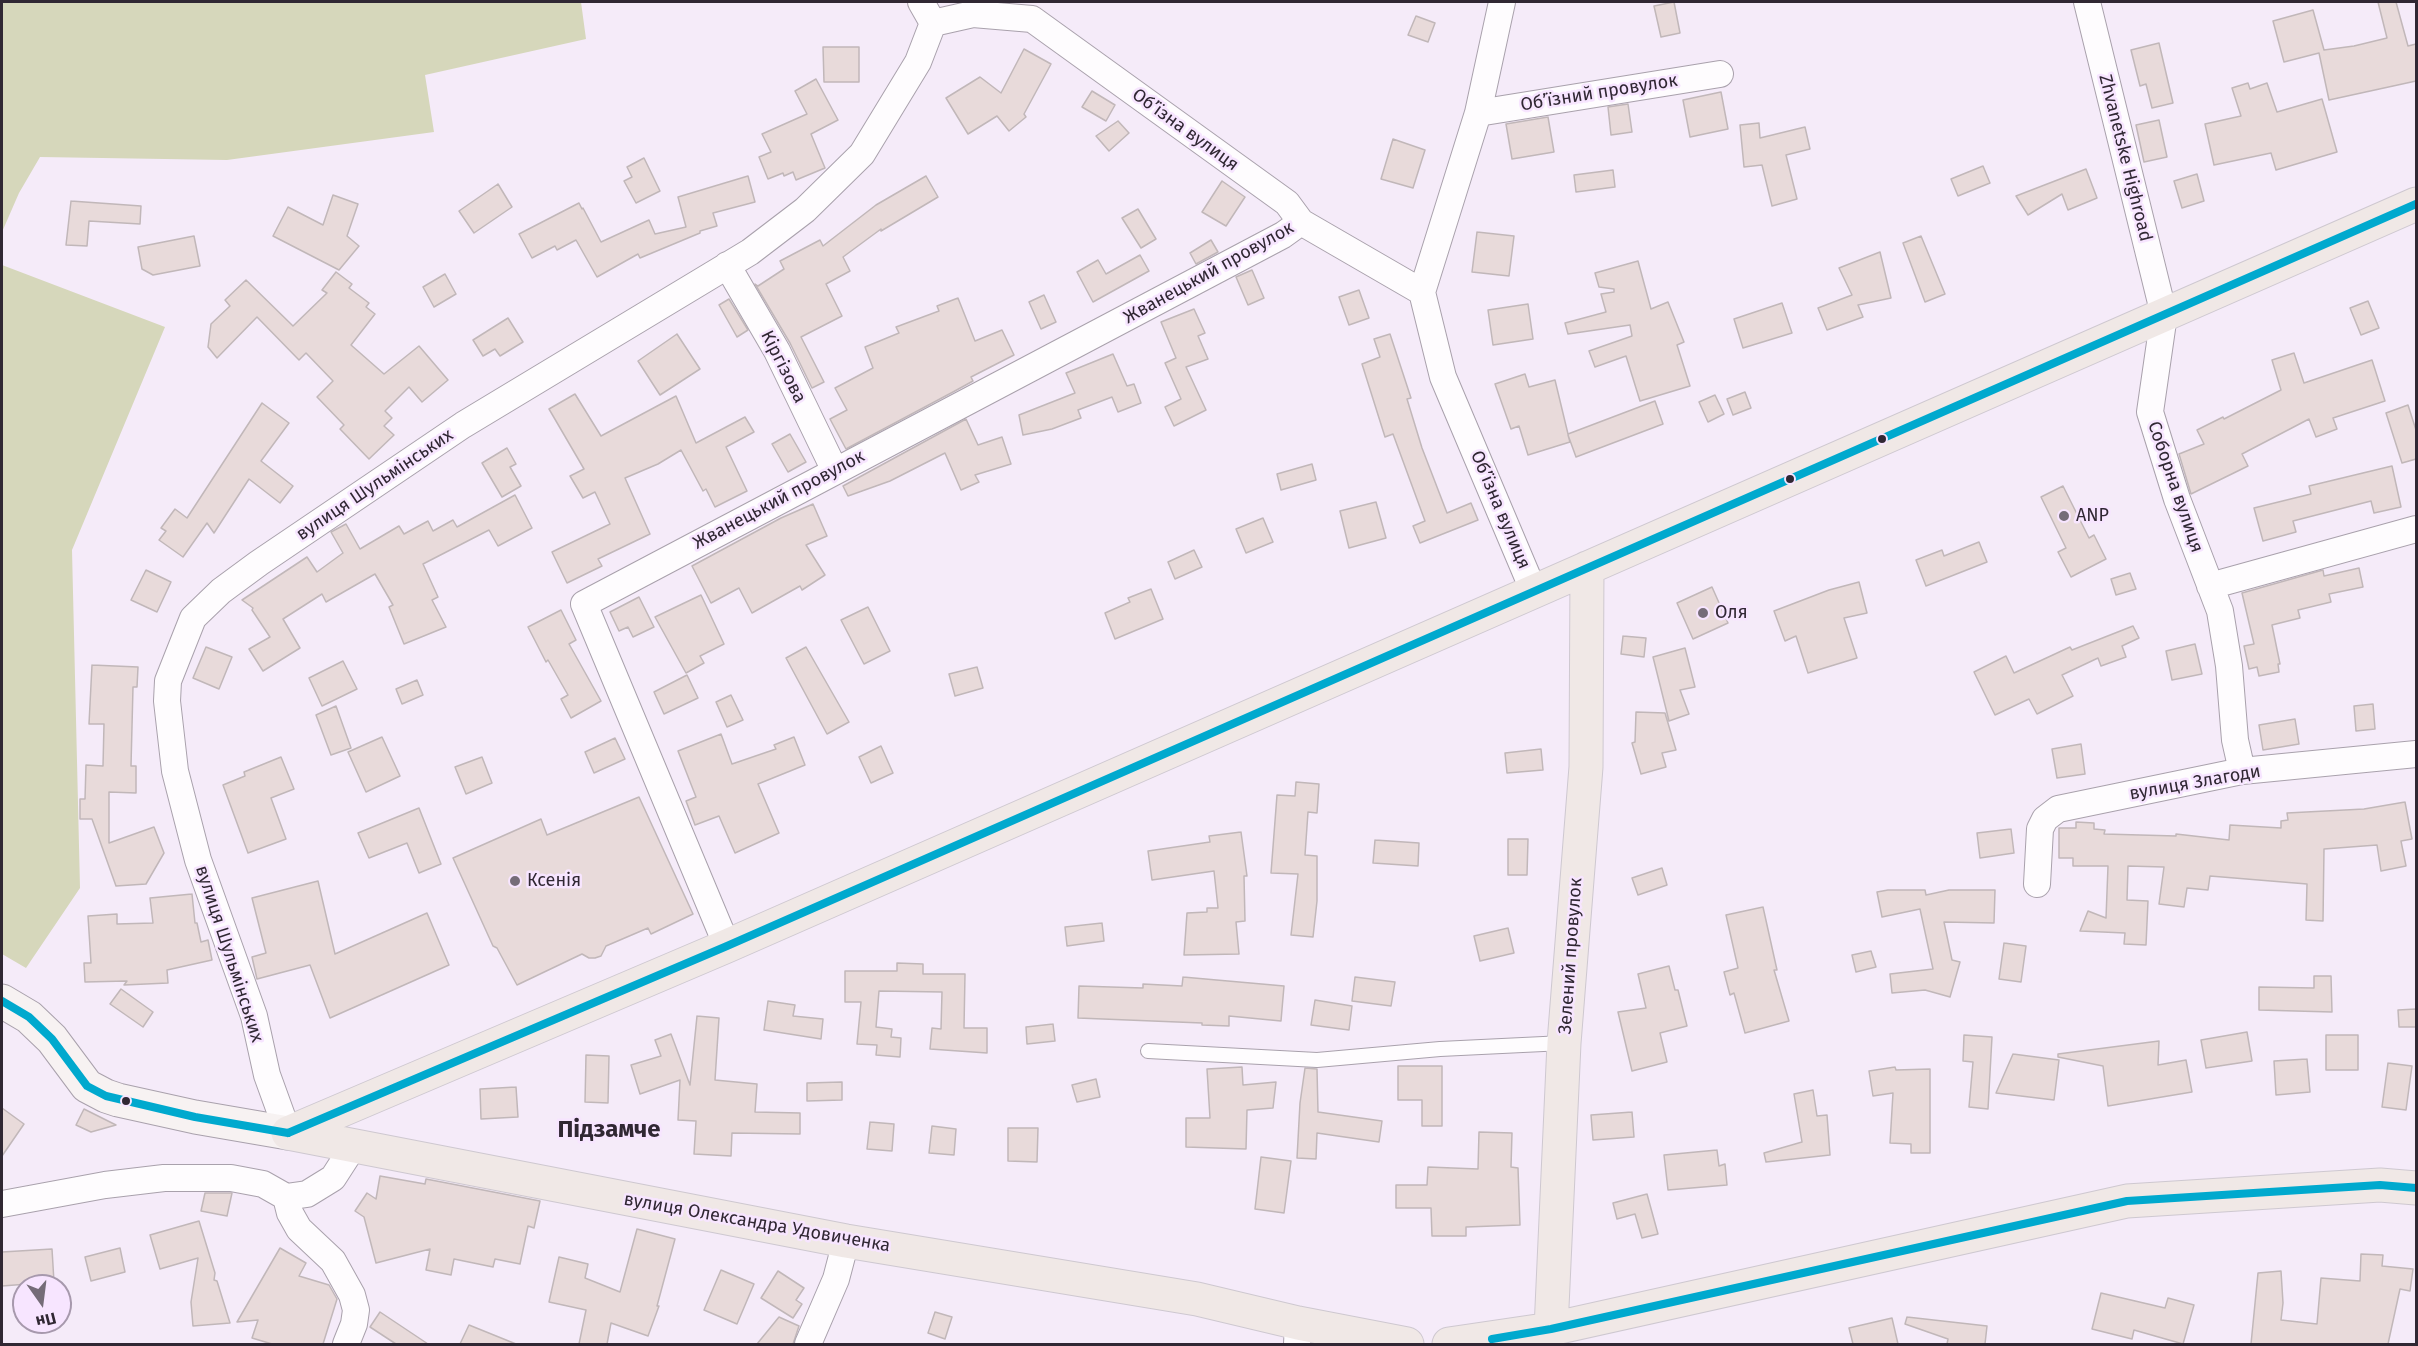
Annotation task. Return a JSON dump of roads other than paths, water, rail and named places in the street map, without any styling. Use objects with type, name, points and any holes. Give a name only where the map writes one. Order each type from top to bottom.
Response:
[{"type":"main road","points":[[288,1133],[727,946],[2416,204]]},
{"type":"main road","name":"Зелений провулок","points":[[1550,1336],[1564,1043],[1586,767],[1587,568]]},
{"type":"main road","name":"вулиця Олександра Удовиченка","points":[[2,1001],[29,1017],[52,1039],[87,1086],[118,1100],[195,1117],[846,1241],[1197,1299],[1297,1334],[1407,1344]]},
{"type":"main road","points":[[1449,1344],[1550,1336],[2127,1201],[2380,1185],[2416,1188]]},
{"type":"street","points":[[1422,292],[1478,113],[1502,2]]},
{"type":"street","name":"Zhvanetske Highroad","points":[[2087,2],[2164,315]]},
{"type":"street","name":"Обʼїзна вулиця","points":[[927,12],[1032,19],[1287,203],[1301,222],[1422,292],[1443,377],[1534,592]]},
{"type":"street","name":"вулиця Шульмінських","points":[[288,1133],[267,1075],[254,1016],[198,860],[175,771],[167,701],[168,681],[193,618],[221,591],[259,563],[463,425],[750,252],[805,210],[862,154],[918,62],[927,12]]},
{"type":"street","name":"Обʼїзний провулок","points":[[1478,113],[1720,74]]},
{"type":"street","name":"Жванецький провулок","points":[[727,946],[584,604],[1273,241],[1301,222]]},
{"type":"street","name":"Кіргізова","points":[[727,266],[777,351],[835,471]]},
{"type":"street","name":"Соборна вулиця","points":[[2164,315],[2150,412],[2177,499],[2210,586],[2225,637],[2235,740],[2242,771]]},
{"type":"street","points":[[2210,586],[2416,529]]},
{"type":"street","name":"вулиця Злагоди","points":[[2037,884],[2040,829],[2051,813],[2068,807],[2242,771],[2416,754]]},
{"type":"street","points":[[2,1204],[105,1185],[164,1178],[231,1178],[271,1187],[286,1197],[307,1194],[322,1187],[340,1170],[352,1147]]},
{"type":"street","points":[[286,1197],[290,1213],[299,1229],[333,1261],[352,1295],[356,1311],[354,1324],[346,1344]]},
{"type":"street","points":[[807,1344],[836,1279],[846,1241]]},
{"type":"lane","points":[[1148,1051],[1317,1060],[1440,1049],[1564,1043]]},
{"type":"place","name":"ANP","points":[[2064,516]]},
{"type":"place","name":"Оля","points":[[1703,613]]},
{"type":"place","name":"Ксенія","points":[[515,881]]},
{"type":"district","name":"Підзамче","points":[[609,1130]]}]
